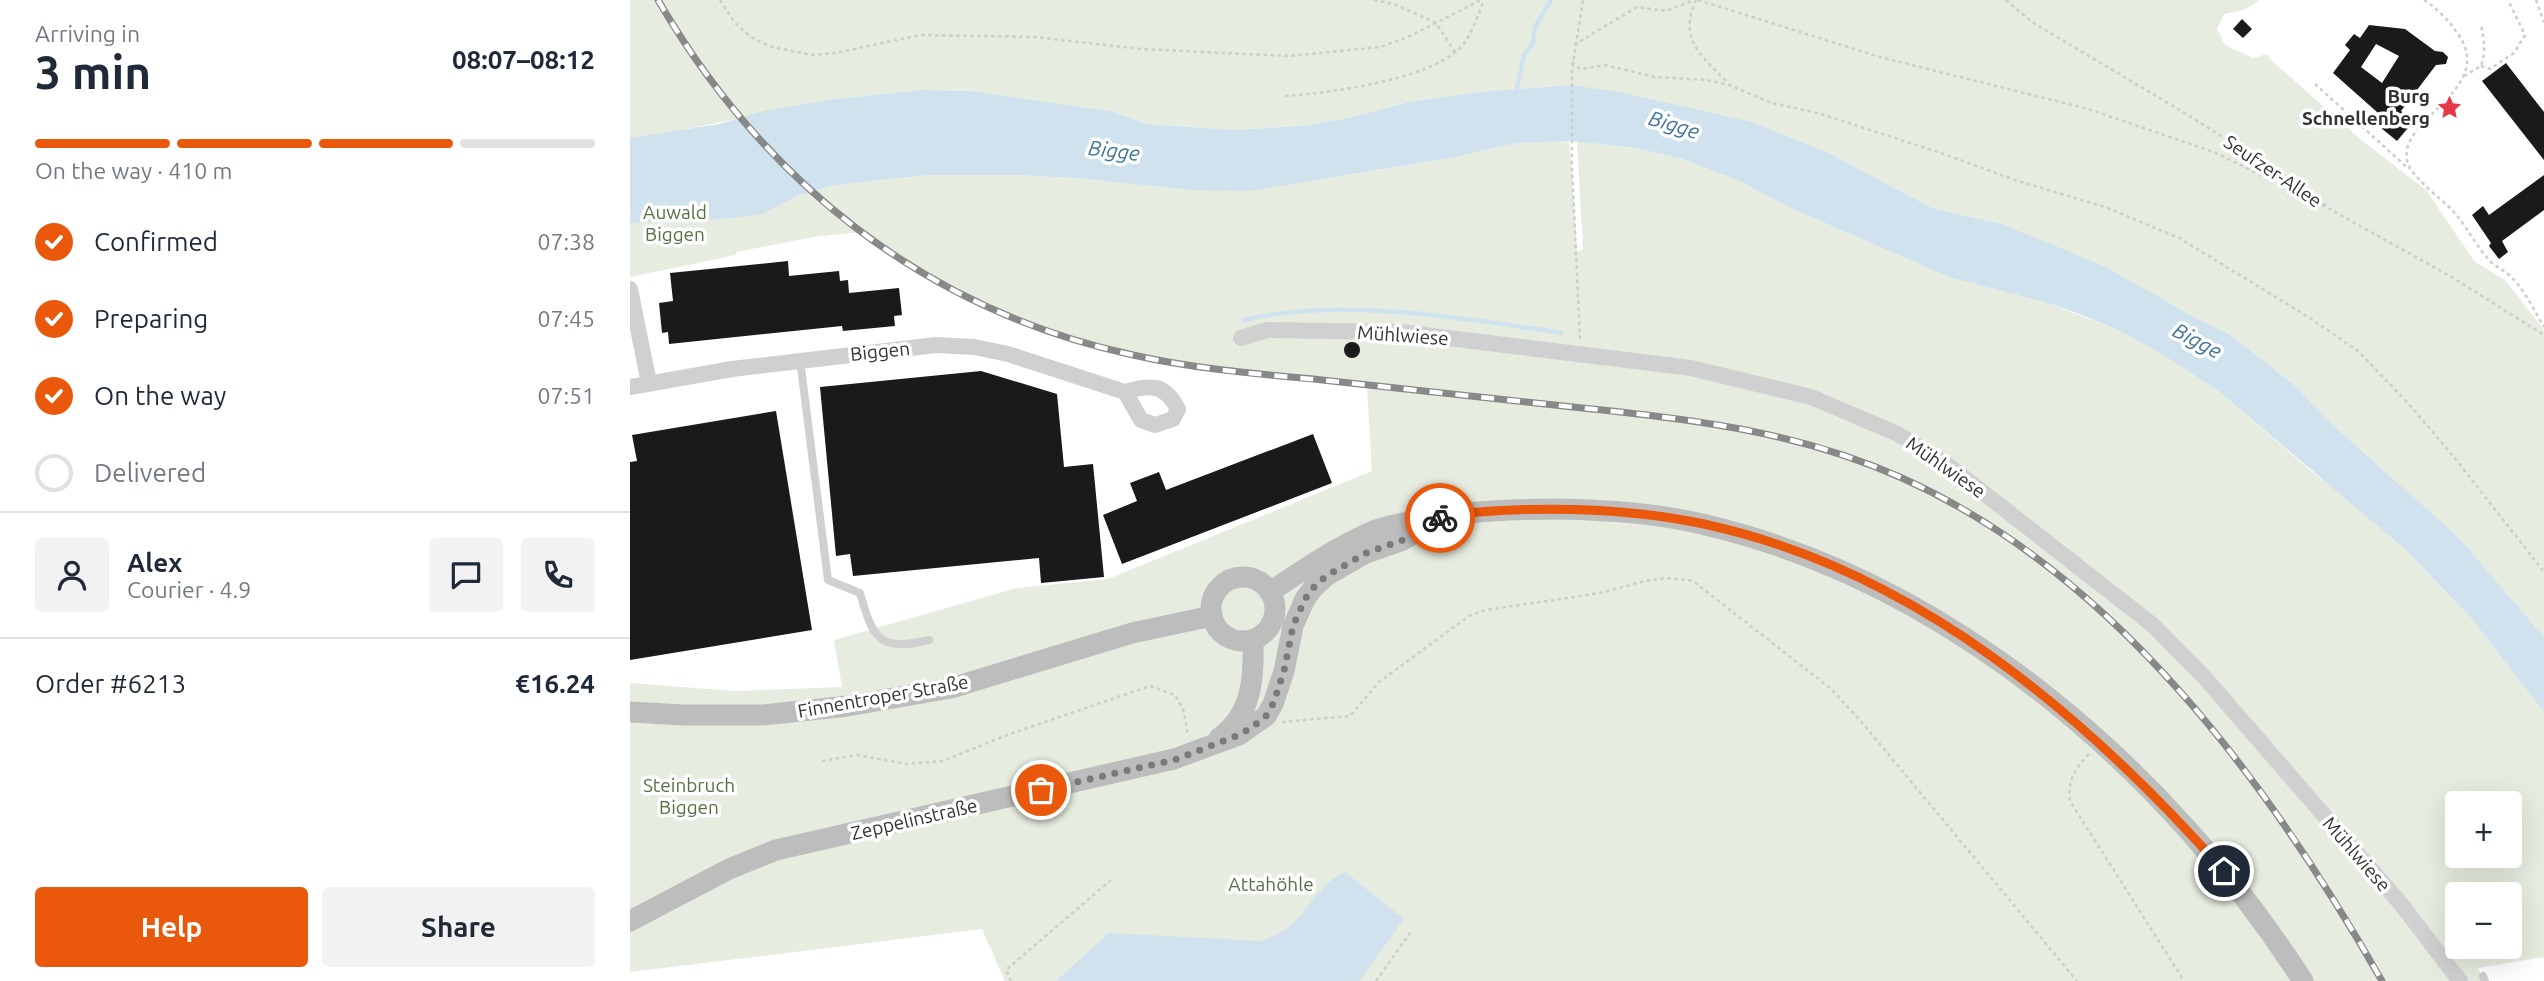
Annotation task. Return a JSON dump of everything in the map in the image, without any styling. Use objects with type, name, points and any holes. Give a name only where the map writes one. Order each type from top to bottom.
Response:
[{"type":"main road","points":[[1270,592],[1344,545],[1380,529],[1445,515],[1496,510],[1602,510],[1651,515],[1704,524],[1806,555],[1902,600],[1959,634],[2038,690],[2100,743],[2147,787],[2224,871],[2303,981]]},
{"type":"main road","points":[[1266,716],[1279,688],[1296,619],[1313,588],[1326,576],[1366,553],[1403,540],[1445,515]]},
{"type":"main road","points":[[1243,577],[1256,580],[1270,592],[1275,609],[1268,629],[1253,640],[1234,640],[1221,632],[1212,616],[1213,601],[1216,592],[1227,582],[1243,577]]},
{"type":"main road","name":"Finnentroper Straße","points":[[630,712],[763,715],[848,706],[951,688],[1132,633],[1212,616]]},
{"type":"main road","name":"Zeppelinstraße","points":[[1201,749],[1227,732],[1239,718],[1249,699],[1254,678],[1253,640]]},
{"type":"main road","name":"Zeppelinstraße","points":[[630,921],[729,869],[776,850],[1174,760],[1239,735],[1266,716]]},
{"type":"street","points":[[630,289],[649,383]]},
{"type":"street","name":"Mühlwiese","points":[[1241,338],[1267,330],[1400,332],[1691,368],[1811,397],[1898,434],[1948,465],[2154,626],[2205,678],[2401,904],[2460,981]]},
{"type":"street","name":"Biggen","points":[[630,387],[800,359],[936,345],[974,347],[1007,354],[1125,392]]},
{"type":"lane","points":[[800,359],[828,580],[860,593],[870,626],[878,637],[890,644],[908,645],[929,640]]},
{"type":"path","points":[[720,0],[735,23],[751,37],[769,46],[811,55],[836,53],[920,35],[1035,37],[1141,49],[1289,56],[1380,47],[1408,37],[1483,0]]},
{"type":"path","points":[[1374,0],[1394,4],[1436,23],[1455,52]]},
{"type":"path","points":[[1285,96],[1338,91],[1430,66],[1461,47],[1483,0]]},
{"type":"path","points":[[1580,353],[1572,62],[1583,0]]},
{"type":"path","points":[[1574,45],[1637,7],[1666,11],[1696,0],[1880,57],[2088,109],[2214,152],[2326,207]]},
{"type":"path","points":[[1696,0],[1689,14],[1688,26],[1693,47],[1729,85]]},
{"type":"path","name":"Seufzer-Allee","points":[[2007,0],[2032,22],[2188,115],[2322,200],[2326,207],[2451,276],[2544,335]]},
{"type":"path","points":[[2424,0],[2434,6],[2452,26],[2464,45],[2467,57],[2464,76]]},
{"type":"path","points":[[2481,66],[2490,69],[2514,53],[2525,35],[2508,0]]},
{"type":"path","points":[[2536,0],[2544,22]]},
{"type":"path","points":[[2411,171],[2407,159],[2409,142],[2464,76],[2481,66],[2485,46],[2482,25]]},
{"type":"path","points":[[1572,62],[1580,69],[1605,65],[1655,77],[1707,80],[1729,85],[1772,103],[1818,113],[2015,180],[2105,207],[2179,237],[2358,351],[2450,452],[2544,572]]},
{"type":"path","points":[[2315,84],[2455,213],[2493,264],[2515,281],[2544,327]]},
{"type":"path","points":[[1266,716],[1282,722],[1350,716],[1379,682],[1469,616],[1485,610],[1601,593],[1669,577],[1693,581],[1830,688],[1859,719],[2077,981]]},
{"type":"path","points":[[822,761],[857,755],[907,764],[943,761],[1007,735],[1150,686],[1174,695],[1201,749]]},
{"type":"path","points":[[2100,743],[2079,764],[2071,779],[2068,790],[2070,801],[2184,981]]},
{"type":"path","points":[[1012,981],[1006,970],[1112,879]]},
{"type":"path","points":[[1376,981],[1412,930]]},
{"type":"green space","points":[[630,0],[2260,0],[2244,10],[2224,14],[2217,29],[2225,45],[2253,58],[2267,54],[2365,143],[2426,190],[2475,262],[2505,280],[2544,330],[2544,637],[2458,538],[2326,419],[2297,387],[2229,334],[2103,266],[2002,224],[1932,208],[1829,153],[1571,85],[1480,92],[1408,102],[1310,125],[1234,130],[1148,124],[1110,111],[972,91],[921,90],[835,99],[677,131],[795,197],[835,185],[929,175],[1075,178],[1190,190],[1338,177],[1451,158],[1516,143],[1569,141],[1577,252],[1583,249],[1577,142],[1636,148],[1682,159],[1740,181],[1786,206],[1949,277],[2042,301],[2118,330],[2217,390],[2405,549],[2471,618],[2544,712],[2544,957],[2478,968],[2483,981],[1005,981],[982,929],[630,972],[630,683],[734,691],[842,687],[834,640],[1017,588],[1108,579],[1372,471],[1367,386],[1216,369],[1132,355],[1091,344],[1027,324],[986,307],[922,273],[860,232],[813,237],[736,252],[736,255],[630,277]]},
{"type":"water","name":"Bigge","points":[[1571,85],[1619,92],[1752,122],[1829,153],[1932,208],[2002,224],[2104,266],[2229,334],[2297,387],[2326,419],[2459,538],[2544,637],[2544,712],[2471,618],[2405,549],[2217,390],[2160,353],[2118,330],[2074,312],[1949,277],[1786,206],[1740,181],[1682,159],[1636,148],[1569,141],[1516,143],[1451,158],[1250,191],[1190,190],[1075,178],[1015,175],[929,175],[835,185],[795,197],[762,214],[722,219],[630,223],[630,138],[719,124],[764,111],[835,99],[921,90],[972,91],[1110,111],[1148,124],[1234,130],[1310,125],[1408,102],[1480,92]]},
{"type":"water","points":[[1345,872],[1404,919],[1359,981],[1056,981],[1109,933],[1261,941],[1288,927],[1323,888]]},
{"type":"building","points":[[2242,19],[2252,29],[2243,38],[2233,29]]},
{"type":"building","name":"Burg Schnellenberg","points":[[2369,25],[2405,29],[2448,57],[2446,64],[2436,65],[2401,111],[2413,122],[2397,141],[2381,128],[2386,120],[2333,73],[2350,50],[2345,45],[2354,34],[2360,38]],"holes":[[[2376,44],[2399,56],[2382,83],[2361,67]]]},
{"type":"building","name":"Burg Schnellenberg","points":[[2506,63],[2544,112],[2544,160],[2482,81]]},
{"type":"building","points":[[2544,175],[2544,210],[2502,241],[2508,252],[2499,259],[2472,215],[2483,206],[2489,215]]},
{"type":"building","points":[[788,261],[789,276],[839,271],[840,281],[848,280],[849,293],[899,288],[902,315],[894,316],[895,326],[843,331],[842,326],[669,344],[668,332],[662,333],[659,303],[673,301],[670,273]]},
{"type":"building","points":[[1349,342],[1355,342],[1360,350],[1358,356],[1349,358],[1344,353],[1344,347]]},
{"type":"building","points":[[981,371],[1057,394],[1064,467],[1093,464],[1104,577],[1041,583],[1039,558],[853,576],[850,554],[836,556],[820,387]]},
{"type":"building","points":[[776,411],[812,630],[630,660],[630,462],[637,461],[632,435]]},
{"type":"building","points":[[1313,434],[1332,483],[1122,564],[1103,515],[1137,501],[1130,483],[1159,472],[1166,490]]},
{"type":"waterway","points":[[1516,92],[1524,55],[1533,43],[1535,27],[1551,0]]},
{"type":"waterway","points":[[1244,320],[1281,313],[1361,310],[1444,316],[1561,333]]},
{"type":"railway","points":[[658,0],[700,66],[748,126],[800,180],[857,229],[919,271],[986,306],[1057,334],[1133,355],[1203,367],[1616,412],[1740,429],[1821,448],[1862,462],[1902,478],[1979,519],[2051,569],[2118,627],[2180,691],[2237,760],[2289,832],[2338,906],[2382,981]]},
{"type":"way so far","points":[[1041,790],[1174,760],[1251,728],[1266,716],[1273,704],[1284,671],[1293,626],[1313,588],[1326,576],[1366,553],[1403,540],[1440,518]]},
{"type":"place","name":"Burg Schnellenberg","points":[[2450,107]]},
{"type":"route","points":[[1440,518],[1445,515],[1496,510],[1552,509],[1651,515],[1704,524],[1750,536],[1806,555],[1859,578],[1959,634],[2038,690],[2147,787],[2224,871]]},
{"type":"park label","name":"Auwald Biggen","points":[[675,223]]},
{"type":"park label","name":"Steinbruch Biggen","points":[[689,796]]},
{"type":"park label","name":"Attahöhle","points":[[1271,884]]}]
